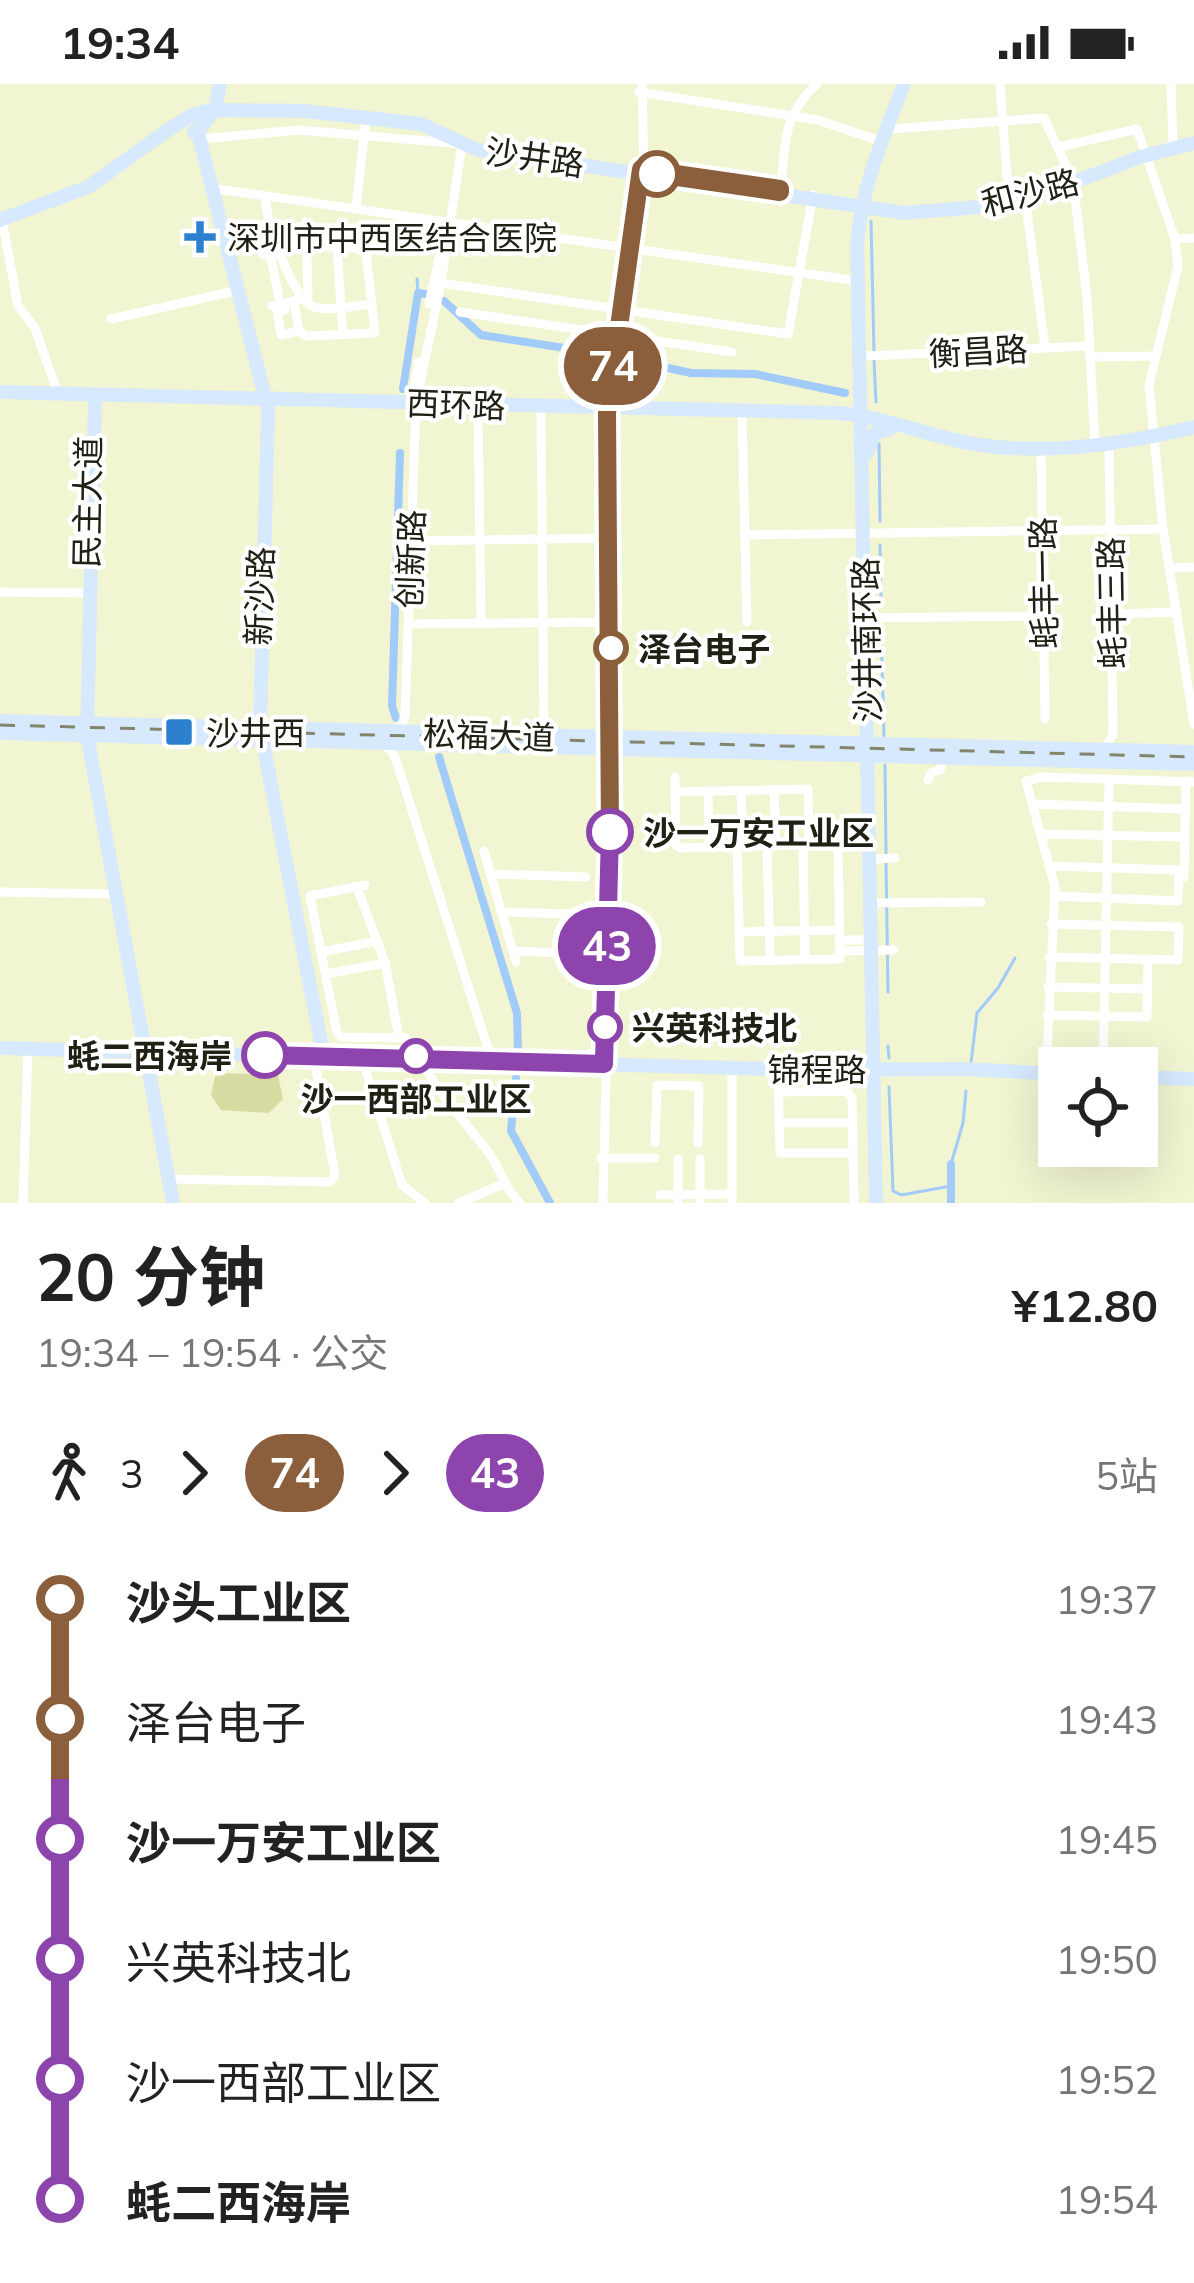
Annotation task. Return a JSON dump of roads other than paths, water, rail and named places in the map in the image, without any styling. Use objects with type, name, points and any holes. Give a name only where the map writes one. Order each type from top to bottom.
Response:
[{"type":"main road","points":[[197,133],[213,109],[218,84]]},
{"type":"main road","name":"沙井南环路","points":[[873,204],[874,182],[906,84]]},
{"type":"main road","name":"沙井南环路","points":[[879,947],[886,858],[863,617],[867,533],[858,281],[862,230],[873,204],[880,141],[906,84]]},
{"type":"main road","points":[[0,217],[88,187],[192,115],[213,109]]},
{"type":"main road","name":"沙井路","points":[[213,109],[305,111],[421,124],[478,150],[643,170]]},
{"type":"main road","name":"沙井路","points":[[213,109],[305,109],[422,122],[479,148],[873,204]]},
{"type":"main road","name":"新沙路","points":[[197,133],[264,401],[258,734],[322,1051]]},
{"type":"main road","name":"和沙路","points":[[873,204],[905,213],[1013,200],[1173,144],[1194,141]]},
{"type":"main road","name":"和沙路","points":[[1145,154],[1194,141]]},
{"type":"main road","points":[[862,230],[878,197],[874,182]]},
{"type":"main road","name":"沙井路","points":[[813,196],[873,204]]},
{"type":"main road","points":[[842,202],[856,212],[862,230]]},
{"type":"main road","name":"沙井南环路","points":[[862,230],[871,355],[864,394]]},
{"type":"main road","name":"西环路","points":[[0,394],[87,402],[414,401],[842,417]]},
{"type":"main road","points":[[864,394],[856,408],[842,417],[855,431],[864,453]]},
{"type":"main road","points":[[864,394],[887,425],[874,433],[864,453]]},
{"type":"main road","name":"西环路","points":[[264,401],[414,401],[478,409],[842,417],[970,443],[1041,450],[1102,448],[1194,430]]},
{"type":"main road","name":"民主大道","points":[[87,402],[86,736],[171,1203]]},
{"type":"main road","points":[[84,703],[106,729],[93,741],[86,736],[75,739],[61,728],[84,703]]},
{"type":"main road","points":[[257,706],[283,735],[269,746],[262,761],[235,733],[257,706]]},
{"type":"main road","name":"松福大道","points":[[0,721],[86,736],[106,729],[384,738],[421,733],[544,736],[613,745]]},
{"type":"main road","points":[[870,724],[879,739],[876,758],[860,761],[846,750],[870,724]]},
{"type":"main road","name":"松福大道","points":[[0,733],[61,728]]},
{"type":"main road","name":"松福大道","points":[[384,738],[409,745],[846,750],[876,758],[1194,764]]},
{"type":"main road","name":"松福大道","points":[[876,758],[1194,752]]},
{"type":"main road","name":"沙井南环路","points":[[876,758],[879,1203]]},
{"type":"main road","points":[[297,1054],[308,1048],[322,1051]]},
{"type":"main road","name":"锦程路","points":[[0,1051],[322,1051],[424,1065],[778,1072],[813,1079],[875,1072],[1038,1077]]},
{"type":"main road","name":"锦程路","points":[[143,1054],[322,1051],[490,1058],[605,1067],[679,1079],[732,1071]]},
{"type":"main road","points":[[1158,1082],[1194,1083]]},
{"type":"street","points":[[780,191],[790,115],[797,101],[817,84]]},
{"type":"street","points":[[1000,84],[1013,200],[1026,206],[1045,347]]},
{"type":"street","points":[[1171,84],[1173,144]]},
{"type":"street","points":[[602,1203],[613,745],[609,411],[643,170],[641,88],[818,120],[880,141]]},
{"type":"street","points":[[356,208],[367,118]]},
{"type":"street","points":[[891,129],[1044,118],[1059,147],[1137,129],[1175,239],[1178,266],[1149,385],[1163,529],[1194,724]]},
{"type":"street","points":[[197,133],[299,130],[462,144]]},
{"type":"street","name":"创新路","points":[[405,715],[414,401],[441,284],[462,144]]},
{"type":"street","name":"蚝丰三路","points":[[1059,147],[1071,182],[1111,530],[1113,737],[1106,748],[1095,752]]},
{"type":"street","points":[[210,188],[858,281]]},
{"type":"street","points":[[266,196],[276,305],[305,300]]},
{"type":"street","points":[[441,284],[788,334],[813,196]]},
{"type":"street","points":[[0,217],[18,306],[87,402]]},
{"type":"street","points":[[299,331],[281,335],[277,311],[295,308],[310,294],[306,222]]},
{"type":"street","name":"创新路","points":[[414,401],[411,388],[437,263],[451,222]]},
{"type":"street","points":[[1175,239],[1194,238]]},
{"type":"street","points":[[271,253],[337,248],[367,252],[375,333],[306,336],[299,331],[295,308]]},
{"type":"street","points":[[337,248],[344,335]]},
{"type":"street","points":[[271,253],[315,307],[372,304]]},
{"type":"street","points":[[111,319],[237,291]]},
{"type":"street","points":[[460,312],[732,352]]},
{"type":"street","name":"衡昌路","points":[[871,355],[1045,347],[1156,356]]},
{"type":"street","points":[[478,409],[481,622]]},
{"type":"street","points":[[541,411],[544,736]]},
{"type":"street","points":[[742,416],[747,622]]},
{"type":"street","name":"蚝丰一路","points":[[1041,450],[1045,718]]},
{"type":"street","points":[[744,535],[1163,529]]},
{"type":"street","points":[[410,541],[610,538]]},
{"type":"street","points":[[1170,568],[1194,567]]},
{"type":"street","points":[[0,594],[87,595]]},
{"type":"street","points":[[1112,614],[1177,612]]},
{"type":"street","name":"蚝丰三路","points":[[1112,614],[1117,737],[1132,752]]},
{"type":"street","points":[[863,617],[1043,616]]},
{"type":"street","points":[[408,624],[612,622]]},
{"type":"street","points":[[405,715],[411,728],[421,733]]},
{"type":"street","points":[[405,715],[400,727],[384,738],[396,760],[490,1058]]},
{"type":"street","points":[[396,760],[398,749],[409,745]]},
{"type":"street","points":[[928,779],[942,767],[943,759]]},
{"type":"street","points":[[675,777],[676,845],[710,847],[740,846],[771,846],[838,844],[839,959],[740,962],[739,932],[740,846],[741,790]]},
{"type":"street","points":[[1051,1047],[1047,1015],[1054,896],[1050,864],[1026,781],[1042,777],[1190,782],[1183,901]]},
{"type":"street","points":[[1103,1047],[1109,778]]},
{"type":"street","points":[[676,792],[808,789],[805,960]]},
{"type":"street","points":[[770,961],[774,790]]},
{"type":"street","points":[[708,791],[710,847]]},
{"type":"street","points":[[1034,804],[1186,809]]},
{"type":"street","points":[[1042,834],[1185,837]]},
{"type":"street","points":[[484,851],[515,956],[585,954]]},
{"type":"street","points":[[1050,864],[1184,865]]},
{"type":"street","points":[[1054,896],[1178,901],[1179,870],[1107,865]]},
{"type":"street","points":[[490,874],[586,877]]},
{"type":"street","points":[[399,1038],[385,963],[361,886],[310,896],[337,1033],[399,1038],[406,1038],[409,1056]]},
{"type":"street","points":[[0,892],[113,894]]},
{"type":"street","points":[[883,903],[981,902]]},
{"type":"street","points":[[501,912],[609,915]]},
{"type":"street","points":[[1049,957],[1178,960],[1179,927],[1051,924]]},
{"type":"street","points":[[739,932],[804,930],[879,947]]},
{"type":"street","points":[[304,967],[378,941]]},
{"type":"street","points":[[1047,1015],[1147,1018],[1148,959]]},
{"type":"street","points":[[324,963],[385,963]]},
{"type":"street","points":[[1048,987],[1148,989]]},
{"type":"street","points":[[166,1179],[330,1182],[335,1175],[316,1069],[322,1051]]},
{"type":"street","points":[[23,1203],[28,1052]]},
{"type":"street","points":[[424,1065],[444,1102],[497,1166],[503,1184],[520,1203]]},
{"type":"street","points":[[366,1071],[403,1185],[425,1203]]},
{"type":"street","points":[[660,1195],[732,1199],[732,1071]]},
{"type":"street","points":[[778,1072],[780,1153],[853,1153]]},
{"type":"street","points":[[655,1143],[657,1085],[679,1079],[699,1086],[698,1143]]},
{"type":"street","points":[[778,1092],[813,1079],[852,1097],[854,1203]]},
{"type":"street","points":[[780,1123],[852,1124]]},
{"type":"street","points":[[603,1158],[655,1158]]},
{"type":"street","points":[[678,1159],[678,1199]]},
{"type":"street","points":[[700,1159],[700,1199]]},
{"type":"street","points":[[459,1203],[503,1184]]},
{"type":"waterway","points":[[871,221],[874,352]]},
{"type":"waterway","points":[[417,279],[418,293]]},
{"type":"waterway","points":[[403,389],[418,293],[425,294]]},
{"type":"waterway","points":[[444,301],[481,335],[610,355]]},
{"type":"waterway","points":[[622,358],[691,373],[755,374],[845,393]]},
{"type":"waterway","points":[[874,361],[876,402]]},
{"type":"waterway","points":[[879,444],[880,521]]},
{"type":"waterway","points":[[396,718],[392,706],[400,453]]},
{"type":"waterway","points":[[880,545],[881,604]]},
{"type":"waterway","points":[[881,629],[884,736]]},
{"type":"waterway","points":[[439,757],[517,1013],[518,1052]]},
{"type":"waterway","points":[[885,765],[886,854]]},
{"type":"waterway","points":[[886,863],[888,992]]},
{"type":"waterway","points":[[971,1063],[977,1013],[1015,958]]},
{"type":"waterway","points":[[888,1046],[889,1058]]},
{"type":"waterway","points":[[516,1078],[511,1131],[550,1203]]},
{"type":"waterway","points":[[889,1087],[893,1191],[901,1195],[951,1186]]},
{"type":"waterway","points":[[951,1164],[966,1091]]},
{"type":"waterway","points":[[951,1164],[951,1203]]},
{"type":"railway","points":[[0,725],[1194,757]]},
{"type":"place","name":"深圳市中西医结合医院","points":[[200,237]]},
{"type":"place","name":"泽台电子","points":[[611,648]]},
{"type":"place","name":"沙井西","points":[[179,732]]},
{"type":"place","name":"沙一万安工业区","points":[[610,832]]},
{"type":"place","name":"兴英科技北","points":[[605,1027]]},
{"type":"place","name":"蚝二西海岸","points":[[265,1055]]},
{"type":"place","name":"沙一西部工业区","points":[[416,1056]]}]
